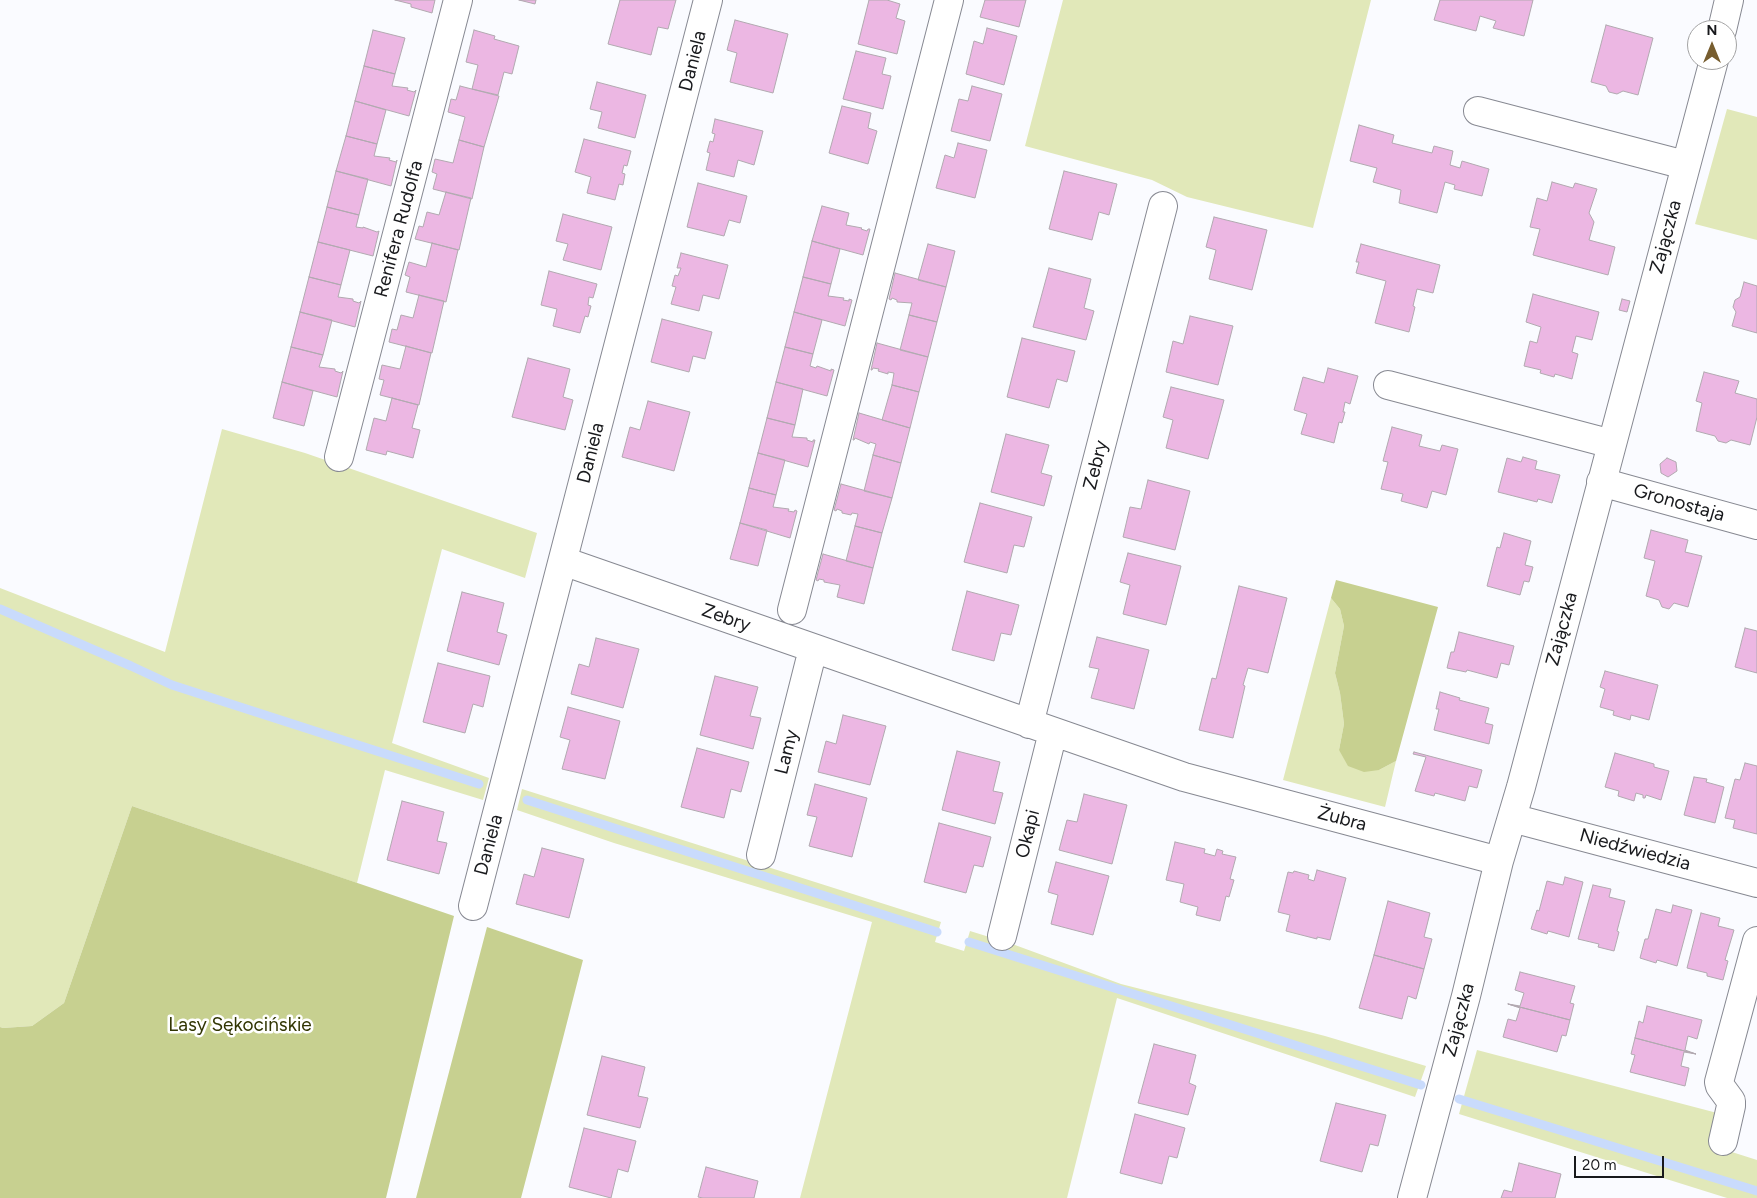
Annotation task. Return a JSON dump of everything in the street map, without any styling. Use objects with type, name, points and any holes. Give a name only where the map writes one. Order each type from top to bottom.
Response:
[{"type":"street","name":"Renifera Rudolfa","points":[[339,458],[458,0]]},
{"type":"street","name":"Daniela","points":[[473,906],[708,0]]},
{"type":"street","points":[[792,610],[949,0]]},
{"type":"street","points":[[1724,20],[1729,0]]},
{"type":"street","name":"Zajączka","points":[[1412,1198],[1464,1005],[1499,861],[1711,70]]},
{"type":"street","points":[[1478,110],[1685,165]]},
{"type":"street","name":"Zebry","points":[[1041,728],[1163,206]]},
{"type":"street","points":[[1388,385],[1612,444]]},
{"type":"street","name":"Gronostaja","points":[[1601,482],[1757,525]]},
{"type":"street","name":"Zebry","points":[[563,562],[1184,777]]},
{"type":"street","name":"Lamy","points":[[760,855],[813,649]]},
{"type":"street","name":"Okapi","points":[[1002,936],[1041,728]]},
{"type":"street","name":"Żubra","points":[[1184,777],[1499,861]]},
{"type":"street","name":"Niedźwiedzia","points":[[1512,818],[1757,883]]},
{"type":"street","points":[[1723,1141],[1732,1106],[1720,1086],[1720,1082],[1757,941]]},
{"type":"green space","points":[[1063,0],[1371,0],[1313,228],[1187,197],[1152,180],[1025,146]]},
{"type":"green space","points":[[1727,109],[1757,117],[1757,240],[1695,224]]},
{"type":"green space","points":[[222,429],[305,453],[537,533],[525,578],[442,549],[392,743],[489,778],[483,800],[385,770],[357,883],[132,806],[64,1003],[32,1026],[0,1027],[0,588],[165,652]]},
{"type":"green space","points":[[1336,580],[1438,607],[1396,761],[1379,770],[1364,772],[1348,766],[1339,750],[1344,724],[1335,673],[1344,626],[1340,609],[1331,598]]},
{"type":"green space","points":[[1331,598],[1340,609],[1344,626],[1335,673],[1344,724],[1339,750],[1379,770],[1396,761],[1385,807],[1283,780]]},
{"type":"green space","points":[[522,789],[941,922],[935,942],[964,951],[970,931],[1015,945],[1121,984],[1325,1036],[1426,1066],[1415,1097],[1117,998],[1067,1198],[800,1198],[872,922],[614,843],[517,810]]},
{"type":"green space","name":"Lasy Sękocińskie","points":[[132,806],[454,916],[386,1198],[0,1198],[0,1027],[32,1026],[64,1003]]},
{"type":"green space","points":[[487,927],[583,960],[562,1042],[521,1198],[416,1198]]},
{"type":"green space","points":[[1477,1050],[1721,1114],[1713,1146],[1757,1160],[1757,1198],[1727,1198],[1459,1114]]},
{"type":"building","points":[[395,0],[435,0],[432,13],[411,7],[411,4]]},
{"type":"building","points":[[519,0],[536,0],[535,4]]},
{"type":"building","points":[[620,0],[676,0],[668,29],[658,27],[651,55],[608,44]]},
{"type":"building","points":[[869,0],[887,0],[900,4],[896,18],[905,21],[897,54],[858,44]]},
{"type":"building","points":[[985,0],[1026,0],[1019,27],[980,17]]},
{"type":"building","points":[[1440,0],[1533,0],[1524,36],[1493,28],[1496,21],[1480,16],[1476,31],[1434,20]]},
{"type":"building","points":[[735,20],[788,34],[773,93],[730,82],[737,53],[727,50]]},
{"type":"building","points":[[1606,25],[1653,38],[1638,95],[1623,91],[1617,94],[1609,92],[1606,86],[1591,82]]},
{"type":"building","points":[[987,28],[1017,36],[1004,85],[966,74],[974,41],[983,44]]},
{"type":"building","points":[[373,30],[405,38],[395,74],[364,66]]},
{"type":"building","points":[[474,30],[495,36],[494,39],[519,46],[512,74],[504,72],[498,95],[472,89],[478,65],[466,62]]},
{"type":"building","points":[[856,51],[886,58],[882,74],[891,76],[883,109],[843,99]]},
{"type":"building","points":[[364,66],[395,74],[392,86],[408,88],[407,90],[414,92],[416,90],[409,116],[355,101]]},
{"type":"building","points":[[597,82],[646,95],[635,138],[598,128],[602,112],[590,109]]},
{"type":"building","points":[[460,86],[499,96],[484,147],[459,140],[465,117],[448,112],[451,99],[456,100]]},
{"type":"building","points":[[972,86],[1002,94],[990,141],[951,131],[959,99],[968,101]]},
{"type":"building","points":[[355,101],[386,110],[377,144],[346,136]]},
{"type":"building","points":[[842,106],[871,113],[868,128],[877,131],[868,164],[829,153]]},
{"type":"building","points":[[715,119],[763,131],[754,165],[738,160],[734,177],[706,170],[710,153],[707,152],[710,141],[713,142],[715,134],[712,133]]},
{"type":"building","points":[[1359,125],[1394,135],[1392,143],[1432,153],[1434,146],[1453,151],[1450,165],[1460,168],[1462,161],[1489,169],[1482,196],[1454,189],[1455,185],[1445,182],[1437,213],[1399,203],[1401,190],[1373,182],[1377,168],[1350,161]]},
{"type":"building","points":[[346,136],[377,144],[374,156],[390,158],[389,160],[396,162],[397,160],[391,186],[336,171]]},
{"type":"building","points":[[584,139],[631,151],[627,166],[624,165],[622,173],[625,174],[623,185],[619,184],[615,200],[587,193],[591,177],[575,172]]},
{"type":"building","points":[[459,140],[484,147],[472,199],[433,189],[437,174],[432,172],[435,159],[453,163]]},
{"type":"building","points":[[958,143],[987,150],[975,198],[936,188],[945,155],[954,158]]},
{"type":"building","points":[[336,171],[368,179],[359,215],[327,207]]},
{"type":"building","points":[[1064,171],[1117,184],[1109,215],[1099,212],[1092,240],[1049,229]]},
{"type":"building","points":[[1552,182],[1573,188],[1575,183],[1597,189],[1589,213],[1594,222],[1589,240],[1615,247],[1608,275],[1533,255],[1540,229],[1530,227],[1537,198],[1547,201]]},
{"type":"building","points":[[698,183],[747,196],[740,223],[729,220],[724,236],[687,227]]},
{"type":"building","points":[[446,192],[471,198],[459,250],[415,239],[419,226],[423,227],[427,212],[439,215]]},
{"type":"building","points":[[822,206],[849,213],[846,225],[862,228],[867,231],[870,229],[863,255],[812,241]]},
{"type":"building","points":[[327,207],[359,215],[356,227],[379,231],[373,256],[318,242]]},
{"type":"building","points":[[563,214],[612,227],[601,270],[563,260],[568,244],[556,241]]},
{"type":"building","points":[[1214,217],[1267,230],[1252,290],[1209,279],[1216,250],[1206,247]]},
{"type":"building","points":[[812,241],[840,249],[831,284],[803,277]]},
{"type":"building","points":[[318,242],[350,250],[341,285],[309,277]]},
{"type":"building","points":[[432,243],[458,250],[446,302],[406,292],[410,277],[405,275],[409,262],[426,267]]},
{"type":"building","points":[[928,244],[955,251],[946,287],[918,280]]},
{"type":"building","points":[[1361,244],[1440,265],[1433,293],[1417,289],[1409,332],[1375,323],[1386,281],[1356,273],[1359,262],[1356,262]]},
{"type":"building","points":[[681,253],[728,265],[719,299],[703,295],[699,311],[671,304],[676,287],[672,286],[675,275],[678,276],[681,268],[677,268]]},
{"type":"building","points":[[1049,268],[1091,279],[1084,308],[1094,311],[1086,340],[1033,327]]},
{"type":"building","points":[[549,271],[597,284],[593,298],[589,297],[588,305],[591,306],[588,317],[585,316],[580,333],[553,326],[557,309],[541,305]]},
{"type":"building","points":[[895,273],[946,287],[937,322],[909,315],[912,303],[897,302],[897,300],[892,298],[891,300],[889,299]]},
{"type":"building","points":[[309,277],[341,285],[338,297],[353,299],[353,301],[359,303],[361,301],[355,327],[300,312]]},
{"type":"building","points":[[803,277],[831,284],[828,296],[852,300],[845,326],[794,312]]},
{"type":"building","points":[[1744,282],[1757,286],[1757,333],[1732,326],[1736,312],[1733,307],[1735,300],[1740,297]]},
{"type":"building","points":[[1533,294],[1599,312],[1592,340],[1576,336],[1572,352],[1578,354],[1572,379],[1555,374],[1554,377],[1540,373],[1541,370],[1524,366],[1530,341],[1537,343],[1541,327],[1526,322]]},
{"type":"building","points":[[419,295],[444,301],[432,353],[389,342],[392,329],[397,330],[401,315],[413,318]]},
{"type":"building","points":[[1622,299],[1630,301],[1627,312],[1619,310]]},
{"type":"building","points":[[300,312],[332,320],[323,355],[291,347]]},
{"type":"building","points":[[794,312],[822,320],[813,354],[785,347]]},
{"type":"building","points":[[909,315],[937,322],[928,357],[900,350]]},
{"type":"building","points":[[1190,316],[1233,326],[1218,385],[1166,372],[1173,341],[1183,344]]},
{"type":"building","points":[[662,319],[712,332],[705,359],[693,356],[689,372],[651,362]]},
{"type":"building","points":[[1022,338],[1075,351],[1067,382],[1057,379],[1049,408],[1007,397]]},
{"type":"building","points":[[877,343],[928,357],[919,392],[892,385],[894,373],[888,372],[888,374],[873,368],[871,370]]},
{"type":"building","points":[[406,346],[431,353],[419,405],[380,395],[384,380],[379,379],[382,365],[400,369]]},
{"type":"building","points":[[291,347],[323,355],[319,367],[335,369],[335,371],[341,373],[343,371],[337,397],[282,382]]},
{"type":"building","points":[[785,347],[813,354],[810,366],[834,370],[827,396],[776,382]]},
{"type":"building","points":[[528,358],[570,369],[563,397],[573,400],[565,430],[512,417]]},
{"type":"building","points":[[1328,368],[1358,376],[1350,404],[1345,402],[1343,412],[1345,412],[1342,423],[1339,422],[1334,443],[1301,434],[1307,414],[1294,410],[1303,377],[1324,383]]},
{"type":"building","points":[[1704,372],[1739,381],[1735,393],[1757,399],[1757,417],[1750,445],[1731,440],[1726,443],[1718,441],[1715,436],[1696,431],[1702,403],[1696,401]]},
{"type":"building","points":[[282,382],[313,391],[304,426],[273,418]]},
{"type":"building","points":[[776,382],[803,389],[795,425],[767,418]]},
{"type":"building","points":[[892,385],[919,392],[910,428],[882,420]]},
{"type":"building","points":[[1171,387],[1224,400],[1208,459],[1166,448],[1173,420],[1163,417]]},
{"type":"building","points":[[392,398],[418,405],[412,428],[420,430],[413,458],[387,451],[386,455],[366,450],[374,418],[386,421]]},
{"type":"building","points":[[648,401],[690,412],[674,471],[622,457],[630,427],[640,430]]},
{"type":"building","points":[[859,413],[910,428],[901,463],[873,455],[876,444],[870,442],[869,444],[855,438],[853,440]]},
{"type":"building","points":[[767,418],[795,425],[792,437],[807,438],[807,440],[813,442],[815,440],[808,467],[758,453]]},
{"type":"building","points":[[1392,427],[1422,435],[1419,446],[1440,451],[1442,445],[1458,449],[1446,495],[1432,491],[1427,508],[1401,501],[1403,494],[1381,489],[1388,462],[1383,461]]},
{"type":"building","points":[[1006,434],[1049,445],[1041,473],[1052,476],[1044,506],[991,492]]},
{"type":"building","points":[[758,453],[785,460],[776,495],[749,488]]},
{"type":"building","points":[[873,455],[901,463],[892,498],[864,491]]},
{"type":"building","points":[[1523,457],[1537,461],[1535,469],[1560,475],[1552,503],[1538,499],[1537,502],[1498,492],[1507,458],[1521,462]]},
{"type":"building","points":[[1667,458],[1676,462],[1677,471],[1668,477],[1661,473],[1660,464]]},
{"type":"building","points":[[1148,480],[1190,491],[1175,550],[1123,537],[1130,507],[1141,509]]},
{"type":"building","points":[[841,484],[892,498],[882,533],[855,526],[858,514],[852,513],[851,515],[842,513],[842,511],[837,509],[836,511],[834,510]]},
{"type":"building","points":[[749,488],[776,495],[773,507],[797,511],[790,538],[740,523]]},
{"type":"building","points":[[980,503],[1032,517],[1024,547],[1014,545],[1007,573],[964,562]]},
{"type":"building","points":[[740,523],[767,530],[758,566],[730,559]]},
{"type":"building","points":[[855,526],[882,533],[873,568],[846,561]]},
{"type":"building","points":[[1651,530],[1688,540],[1685,552],[1702,556],[1688,607],[1674,603],[1669,609],[1662,607],[1659,600],[1646,596],[1655,561],[1644,558]]},
{"type":"building","points":[[1504,533],[1531,541],[1525,565],[1533,567],[1529,582],[1524,581],[1520,595],[1487,586],[1497,547],[1500,548]]},
{"type":"building","points":[[1128,553],[1181,566],[1166,625],[1123,614],[1130,585],[1120,582]]},
{"type":"building","points":[[823,554],[873,568],[864,604],[837,597],[840,585],[824,582],[824,580],[816,580]]},
{"type":"building","points":[[1239,586],[1287,598],[1268,673],[1248,668],[1233,738],[1199,730],[1212,678],[1216,679]]},
{"type":"building","points":[[967,591],[1019,605],[1011,635],[1001,633],[994,661],[952,650]]},
{"type":"building","points":[[462,592],[504,603],[497,632],[507,635],[499,665],[447,651]]},
{"type":"building","points":[[1745,628],[1757,631],[1757,673],[1735,667]]},
{"type":"building","points":[[1459,632],[1514,646],[1509,665],[1501,663],[1497,678],[1467,670],[1466,672],[1447,668],[1451,652],[1454,652]]},
{"type":"building","points":[[1097,637],[1149,650],[1134,709],[1091,698],[1099,669],[1089,667]]},
{"type":"building","points":[[596,638],[639,649],[623,708],[571,694],[579,664],[589,667]]},
{"type":"building","points":[[438,663],[490,676],[483,707],[473,704],[465,733],[423,722]]},
{"type":"building","points":[[1605,671],[1658,685],[1649,720],[1631,715],[1630,720],[1613,715],[1614,711],[1600,707],[1605,689],[1600,687]]},
{"type":"building","points":[[715,676],[758,687],[750,716],[761,718],[753,749],[700,735]]},
{"type":"building","points":[[1440,692],[1460,698],[1459,700],[1489,708],[1485,723],[1493,725],[1489,744],[1434,730],[1439,709],[1436,709]]},
{"type":"building","points":[[568,707],[620,721],[605,779],[562,769],[570,740],[560,737]]},
{"type":"building","points":[[843,715],[886,726],[870,785],[818,772],[826,741],[836,744]]},
{"type":"building","points":[[697,748],[749,762],[741,792],[731,789],[724,818],[681,807]]},
{"type":"building","points":[[957,751],[1000,762],[993,791],[1003,793],[995,824],[942,810]]},
{"type":"building","points":[[1414,752],[1482,770],[1477,788],[1469,786],[1465,801],[1435,793],[1434,796],[1415,791],[1426,757],[1413,754]]},
{"type":"building","points":[[1615,753],[1654,764],[1654,767],[1669,771],[1661,800],[1646,795],[1643,798],[1643,795],[1636,793],[1634,801],[1618,796],[1619,791],[1605,787]]},
{"type":"building","points":[[1745,763],[1757,766],[1757,834],[1733,828],[1735,820],[1725,818],[1735,779],[1740,780]]},
{"type":"building","points":[[1694,777],[1707,779],[1706,782],[1724,787],[1715,823],[1684,815]]},
{"type":"building","points":[[815,784],[867,798],[852,857],[809,846],[817,817],[807,815]]},
{"type":"building","points":[[1084,794],[1127,805],[1112,864],[1059,850],[1067,820],[1077,822]]},
{"type":"building","points":[[402,801],[444,812],[437,841],[447,843],[439,874],[387,860]]},
{"type":"building","points":[[939,823],[991,837],[983,867],[974,865],[966,893],[924,882]]},
{"type":"building","points":[[1175,842],[1205,849],[1204,853],[1215,856],[1217,849],[1223,851],[1222,854],[1236,857],[1230,879],[1234,880],[1229,897],[1226,896],[1220,921],[1196,915],[1198,907],[1180,902],[1184,884],[1166,880]]},
{"type":"building","points":[[542,848],[584,859],[569,918],[516,904],[524,874],[534,877]]},
{"type":"building","points":[[1056,862],[1109,876],[1093,935],[1051,924],[1058,895],[1048,892]]},
{"type":"building","points":[[1317,870],[1346,878],[1330,940],[1317,937],[1317,939],[1286,931],[1290,915],[1278,912],[1288,872],[1293,873],[1294,871],[1309,875],[1308,879],[1314,881]]},
{"type":"building","points":[[1565,877],[1583,882],[1569,937],[1548,931],[1547,934],[1531,929],[1537,910],[1539,911],[1547,881],[1563,885]]},
{"type":"building","points":[[1593,885],[1611,889],[1609,897],[1625,901],[1614,951],[1598,947],[1599,944],[1578,939]]},
{"type":"building","points":[[1388,901],[1430,913],[1424,937],[1432,939],[1424,969],[1374,955]]},
{"type":"building","points":[[1673,905],[1692,910],[1677,966],[1657,960],[1656,963],[1640,958],[1645,939],[1648,939],[1656,909],[1671,913]]},
{"type":"building","points":[[1701,913],[1720,918],[1718,926],[1734,930],[1725,960],[1728,961],[1723,980],[1707,976],[1707,973],[1687,968]]},
{"type":"building","points":[[1374,955],[1424,969],[1416,999],[1408,996],[1402,1019],[1359,1008]]},
{"type":"building","points":[[1520,972],[1575,986],[1570,1003],[1574,1004],[1570,1020],[1508,1004],[1520,1006],[1524,993],[1515,990]]},
{"type":"building","points":[[1508,1004],[1570,1020],[1566,1036],[1562,1035],[1557,1052],[1503,1037],[1508,1019],[1516,1021],[1520,1008]]},
{"type":"building","points":[[1647,1006],[1702,1020],[1697,1039],[1688,1036],[1685,1050],[1696,1054],[1635,1038],[1639,1021],[1643,1023]]},
{"type":"building","points":[[1635,1038],[1696,1054],[1684,1052],[1681,1066],[1689,1068],[1685,1086],[1630,1072],[1635,1055],[1631,1054]]},
{"type":"building","points":[[1154,1044],[1196,1055],[1189,1083],[1196,1086],[1188,1115],[1138,1103]]},
{"type":"building","points":[[602,1056],[645,1067],[638,1096],[648,1098],[640,1128],[587,1115]]},
{"type":"building","points":[[1336,1103],[1386,1115],[1378,1146],[1370,1144],[1362,1172],[1320,1161]]},
{"type":"building","points":[[1135,1114],[1185,1128],[1177,1158],[1169,1156],[1162,1184],[1120,1173]]},
{"type":"building","points":[[584,1128],[636,1141],[628,1172],[618,1169],[611,1198],[569,1187]]},
{"type":"building","points":[[1519,1163],[1561,1174],[1555,1198],[1501,1198],[1504,1190],[1512,1192]]},
{"type":"building","points":[[706,1167],[758,1181],[754,1198],[698,1197]]},
{"type":"waterway","points":[[0,609],[172,685],[479,784]]},
{"type":"waterway","points":[[527,800],[937,932]]},
{"type":"waterway","points":[[969,942],[1421,1085]]},
{"type":"waterway","points":[[1459,1099],[1757,1191]]}]
